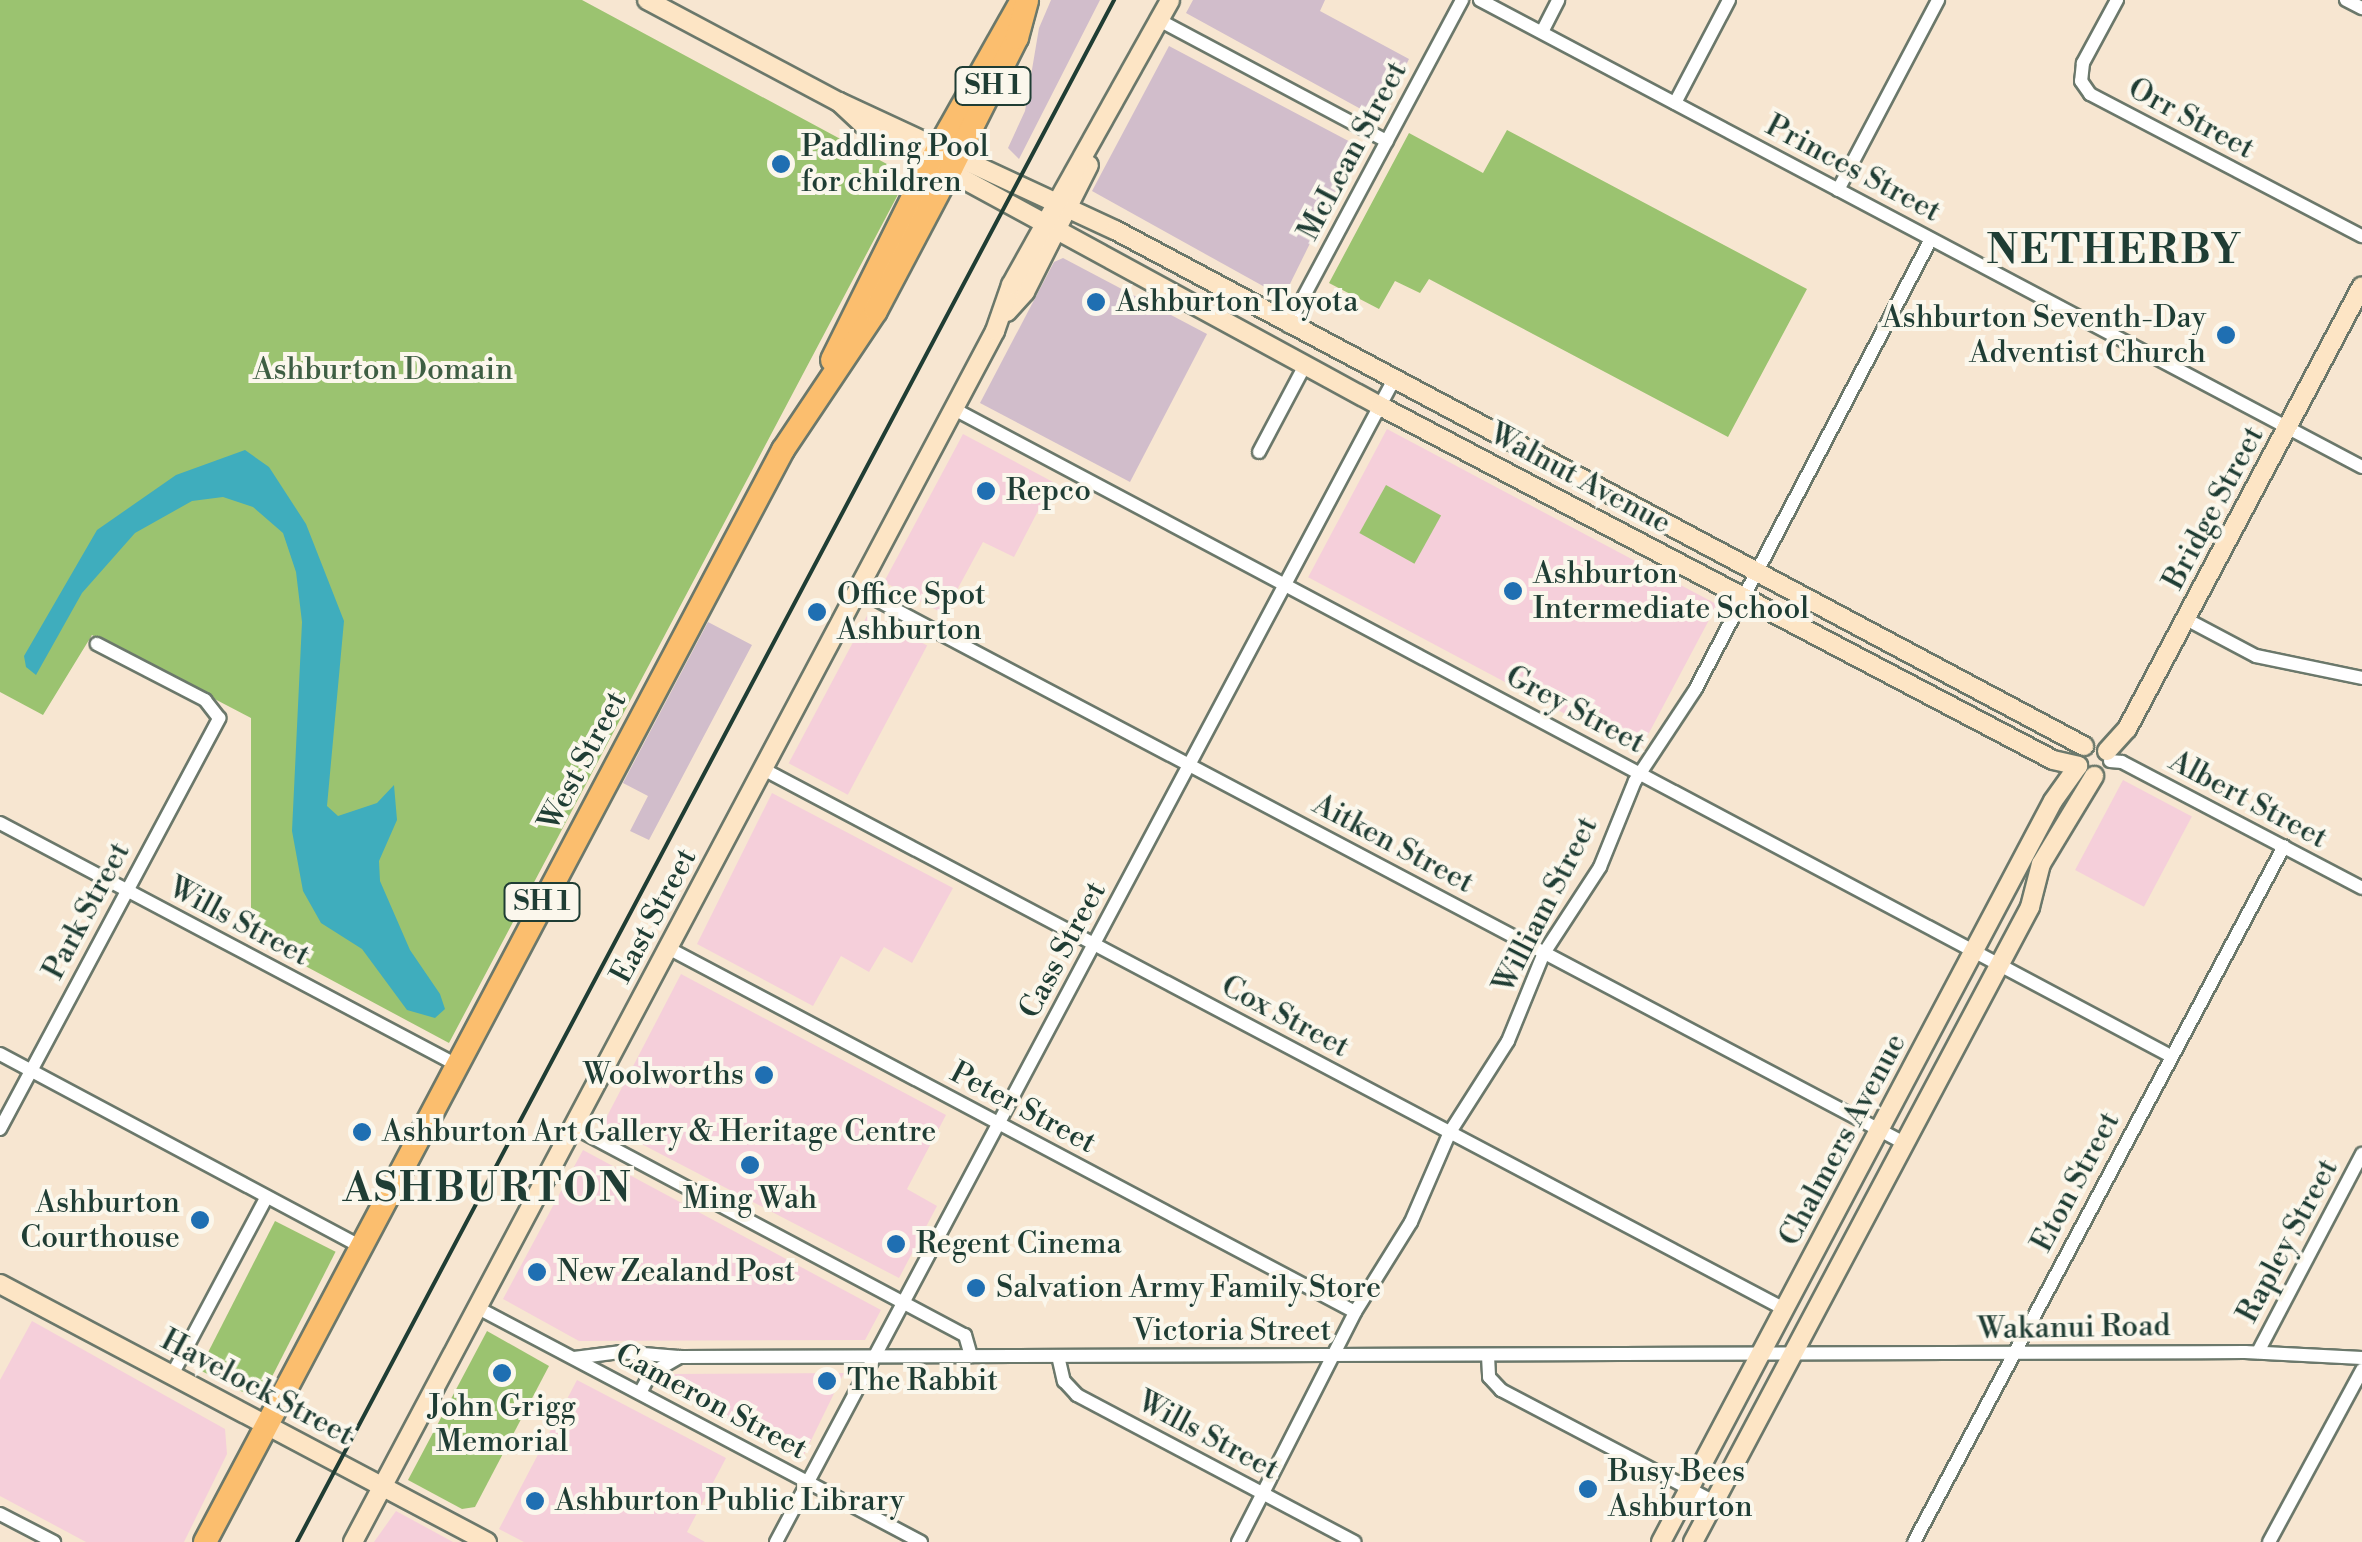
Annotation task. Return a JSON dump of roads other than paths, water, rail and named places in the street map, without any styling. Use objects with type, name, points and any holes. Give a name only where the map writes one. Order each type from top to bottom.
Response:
[{"type":"highway","name":"West Street","points":[[205,1542],[455,1064],[824,382],[876,311],[945,158],[1025,0]]},
{"type":"street","name":"Walnut Avenue","points":[[646,0],[1057,215],[1178,264],[1288,326],[2109,756]]},
{"type":"street","name":"East Street","points":[[353,1542],[1003,316],[1025,292],[1057,215],[1170,0]]},
{"type":"street","name":"McLean Street","points":[[1288,326],[1462,0]]},
{"type":"street","name":"Princes Street","points":[[1480,0],[2362,467]]},
{"type":"street","points":[[1542,32],[1558,0]]},
{"type":"street","points":[[1675,102],[1729,0]]},
{"type":"street","points":[[1838,190],[1938,0]]},
{"type":"street","name":"Orr Street","points":[[2117,0],[2083,62],[2081,81],[2090,94],[2362,236]]},
{"type":"street","points":[[2346,0],[2362,8]]},
{"type":"street","points":[[1159,20],[1387,142]]},
{"type":"street","name":"Walnut Avenue","points":[[1057,215],[1165,290],[2053,760],[2078,766],[2094,776]]},
{"type":"street","name":"William Street","points":[[1238,1542],[1354,1312],[1411,1222],[1450,1132],[1499,1057],[1544,953],[1600,868],[1640,773],[1695,690],[1740,594],[1930,238]]},
{"type":"street","points":[[1165,290],[1178,264]]},
{"type":"street","name":"Bridge Street","points":[[2094,776],[2127,728],[2362,286]]},
{"type":"street","points":[[1259,452],[1305,365]]},
{"type":"street","name":"Cass Street","points":[[776,1542],[1393,381]]},
{"type":"street","name":"Grey Street","points":[[954,410],[2171,1056]]},
{"type":"street","name":"Aitken Street","points":[[858,590],[1904,1143]]},
{"type":"street","points":[[2186,619],[2256,656],[2362,678]]},
{"type":"street","name":"Park Street","points":[[0,1128],[218,718],[205,700],[97,644]]},
{"type":"street","name":"Chalmers Avenue","points":[[1661,1542],[2053,801],[2078,766],[2084,746]]},
{"type":"street","name":"Albert Street","points":[[2109,756],[2362,888]]},
{"type":"street","points":[[2053,760],[2053,801]]},
{"type":"street","name":"Cox Street","points":[[763,769],[1784,1309]]},
{"type":"street","name":"Chalmers Avenue","points":[[1693,1542],[2030,907],[2042,864],[2094,776]]},
{"type":"street","name":"Wills Street","points":[[0,823],[455,1064]]},
{"type":"street","name":"Eton Street","points":[[1914,1542],[2284,846]]},
{"type":"street","name":"Peter Street","points":[[668,948],[1354,1312]]},
{"type":"street","points":[[0,1054],[361,1247]]},
{"type":"street","points":[[573,1127],[966,1335],[972,1356]]},
{"type":"street","name":"Rapley Street","points":[[2258,1352],[2362,1154]]},
{"type":"street","points":[[172,1374],[266,1198]]},
{"type":"street","name":"Havelock Street","points":[[0,1284],[487,1542]]},
{"type":"street","name":"Cameron Street","points":[[478,1308],[921,1542]]},
{"type":"street","points":[[636,1352],[650,1374],[640,1393]]},
{"type":"street","name":"Victoria Street","points":[[574,1358],[636,1352],[679,1358],[1789,1356]]},
{"type":"street","name":"Wakanui Road","points":[[1789,1356],[2258,1352],[2362,1358]]},
{"type":"street","name":"Wills Street","points":[[1058,1356],[1064,1381],[1077,1394],[1356,1542]]},
{"type":"street","points":[[1488,1356],[1489,1377],[1501,1390],[1714,1502]]},
{"type":"street","name":"Victoria Street","points":[[650,1374],[679,1358]]},
{"type":"street","points":[[2270,1542],[2362,1370]]},
{"type":"street","points":[[0,1514],[54,1542]]},
{"type":"water","points":[[245,450],[269,467],[306,524],[344,621],[327,806],[338,816],[377,803],[394,785],[397,820],[379,861],[380,881],[410,950],[440,994],[445,1009],[435,1018],[407,1010],[362,949],[321,923],[303,891],[292,831],[302,622],[296,572],[283,533],[253,507],[223,497],[192,501],[135,533],[82,593],[36,675],[26,667],[24,656],[97,530],[176,475]]},
{"type":"railway","points":[[297,1542],[1114,0]]},
{"type":"place","name":"Paddling Pool for children","points":[[781,164]]},
{"type":"place","name":"Ashburton Toyota","points":[[1096,302]]},
{"type":"place","name":"Ashburton Seventh-Day Adventist Church","points":[[2226,335]]},
{"type":"place","name":"Repco","points":[[986,491]]},
{"type":"place","name":"Ashburton Intermediate School","points":[[1513,591]]},
{"type":"place","name":"Office Spot Ashburton","points":[[817,612]]},
{"type":"place","name":"Woolworths","points":[[764,1075]]},
{"type":"place","name":"Ashburton Art Gallery & Heritage Centre","points":[[362,1132]]},
{"type":"place","name":"Ming Wah","points":[[750,1165]]},
{"type":"place","name":"Ashburton Courthouse","points":[[200,1220]]},
{"type":"place","name":"Regent Cinema","points":[[896,1244]]},
{"type":"place","name":"New Zealand Post","points":[[537,1272]]},
{"type":"place","name":"Salvation Army Family Store","points":[[976,1288]]},
{"type":"place","name":"John Grigg Memorial","points":[[502,1373]]},
{"type":"place","name":"The Rabbit","points":[[827,1381]]},
{"type":"place","name":"Busy Bees Ashburton","points":[[1588,1489]]},
{"type":"place","name":"Ashburton Public Library","points":[[535,1501]]},
{"type":"district","name":"NETHERBY","points":[[2115,251]]},
{"type":"district","name":"ASHBURTON","points":[[488,1189]]},
{"type":"park label","name":"Ashburton Domain","points":[[383,370]]}]
